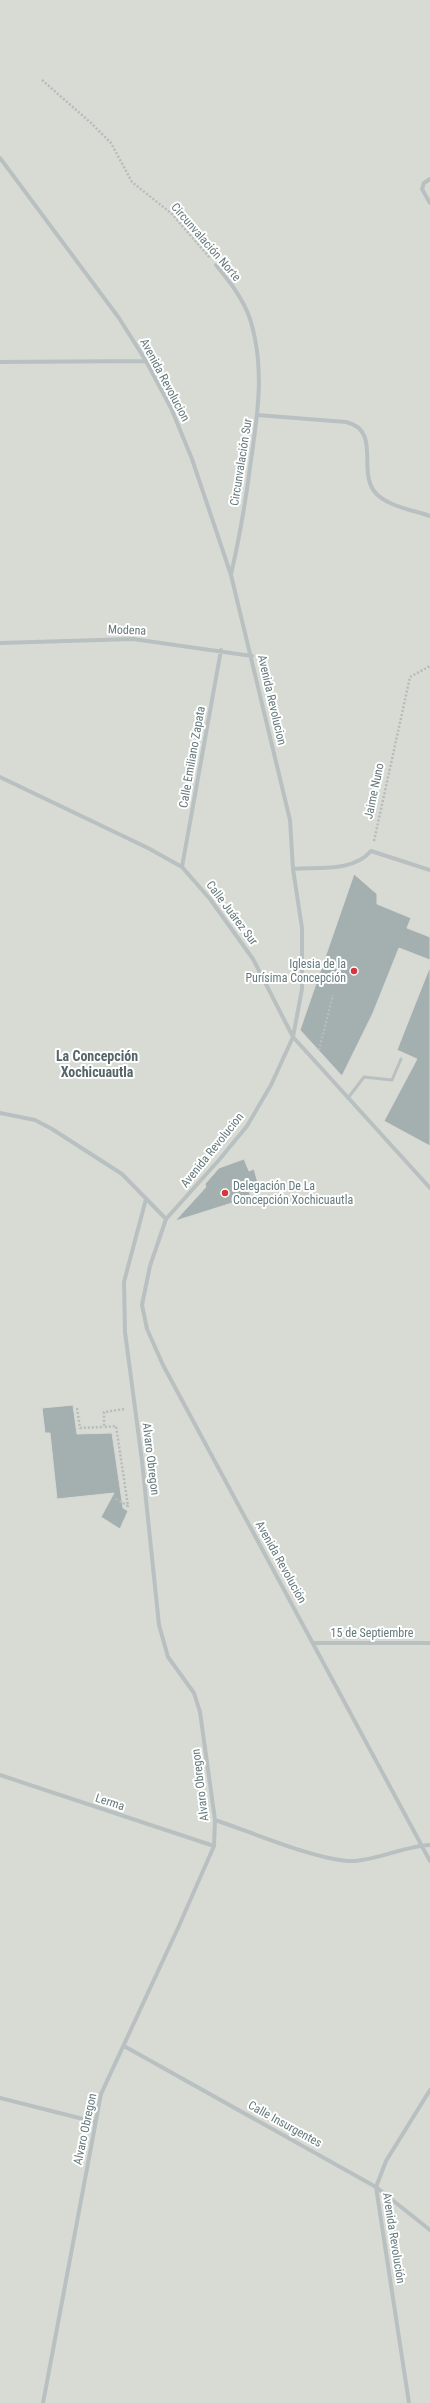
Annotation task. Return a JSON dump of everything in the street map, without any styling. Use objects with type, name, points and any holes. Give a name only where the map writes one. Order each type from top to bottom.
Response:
[{"type":"street","name":"Avenida Revolucion","points":[[0,158],[119,318],[146,361],[171,408],[192,459],[231,575],[252,656],[290,820],[293,869],[302,928],[302,989],[293,1037],[271,1085],[247,1126],[219,1160],[166,1219],[150,1266]]},
{"type":"street","points":[[430,179],[424,183],[422,189],[430,203]]},
{"type":"street","name":"Circunvalación Norte","points":[[216,265],[237,293],[249,318],[258,361],[260,389],[257,415]]},
{"type":"street","points":[[0,362],[146,361]]},
{"type":"street","name":"Circunvalación Sur","points":[[231,575],[242,529],[257,415],[346,422],[357,426],[366,441],[367,473],[374,492],[386,501],[430,516]]},
{"type":"street","name":"Modena","points":[[0,643],[133,639],[221,650],[252,656]]},
{"type":"street","name":"Calle Emiliano Zapata","points":[[182,867],[221,650]]},
{"type":"street","name":"Calle Juárez Sur","points":[[0,777],[148,848],[182,867],[210,899],[254,959],[293,1037],[430,1188]]},
{"type":"street","points":[[293,869],[351,864],[363,859],[372,851],[430,870]]},
{"type":"street","points":[[0,1113],[36,1120],[52,1129],[122,1174],[166,1219]]},
{"type":"street","name":"Alvaro Obregon","points":[[43,2403],[101,2094],[178,1928],[214,1846],[215,1820],[200,1712],[194,1693],[168,1657],[159,1625],[142,1462],[125,1332],[124,1282],[146,1199]]},
{"type":"street","name":"Avenida Revolución","points":[[150,1266],[142,1305],[147,1329],[163,1366],[314,1643],[430,1861]]},
{"type":"street","name":"15 de Septiembre","points":[[314,1643],[430,1643]]},
{"type":"street","name":"Lerma","points":[[0,1775],[214,1846]]},
{"type":"street","points":[[215,1820],[311,1853],[336,1859],[355,1861],[422,1845],[430,1845]]},
{"type":"street","name":"Calle Insurgentes","points":[[124,2046],[376,2187],[430,2230]]},
{"type":"street","name":"Avenida Revolución","points":[[410,2403],[376,2187],[386,2161],[430,2090]]},
{"type":"street","points":[[0,2098],[95,2122]]},
{"type":"lane","points":[[348,1098],[364,1077],[392,1080],[401,1059]]},
{"type":"path","name":"Circunvalación Norte","points":[[42,80],[91,123],[111,143],[132,182],[142,192],[172,214],[216,265]]},
{"type":"path","name":"Jaime Nuno","points":[[372,851],[410,677],[430,666]]},
{"type":"path","points":[[313,1059],[319,1050],[333,995]]},
{"type":"path","points":[[77,1408],[80,1428],[116,1426],[128,1506],[116,1499]]},
{"type":"path","points":[[104,1427],[104,1412],[125,1409],[135,1411]]},
{"type":"shaded area","points":[[0,0],[430,0],[430,2403],[0,2403]]},
{"type":"building","name":"Iglesia de la Purísima Concepción","points":[[354,874],[377,894],[377,904],[411,918],[407,928],[430,937],[430,960],[399,948],[373,1013],[342,1076],[300,1030]]},
{"type":"building","points":[[429,969],[430,1146],[384,1121],[417,1059],[397,1050]]},
{"type":"building","name":"Delegación De La Concepción Xochicuautla","points":[[244,1159],[249,1171],[254,1169],[258,1183],[248,1189],[251,1197],[175,1221],[206,1187],[205,1184],[219,1168]]},
{"type":"building","points":[[73,1405],[77,1434],[112,1433],[123,1508],[128,1511],[120,1529],[101,1517],[114,1493],[57,1499],[50,1433],[45,1433],[42,1408]]},
{"type":"place","name":"Iglesia de la Purísima Concepción","points":[[354,971]]},
{"type":"place","name":"Delegación De La Concepción Xochicuautla","points":[[225,1193]]},
{"type":"district","name":"La Concepción Xochicuautla","points":[[97,1064]]}]
